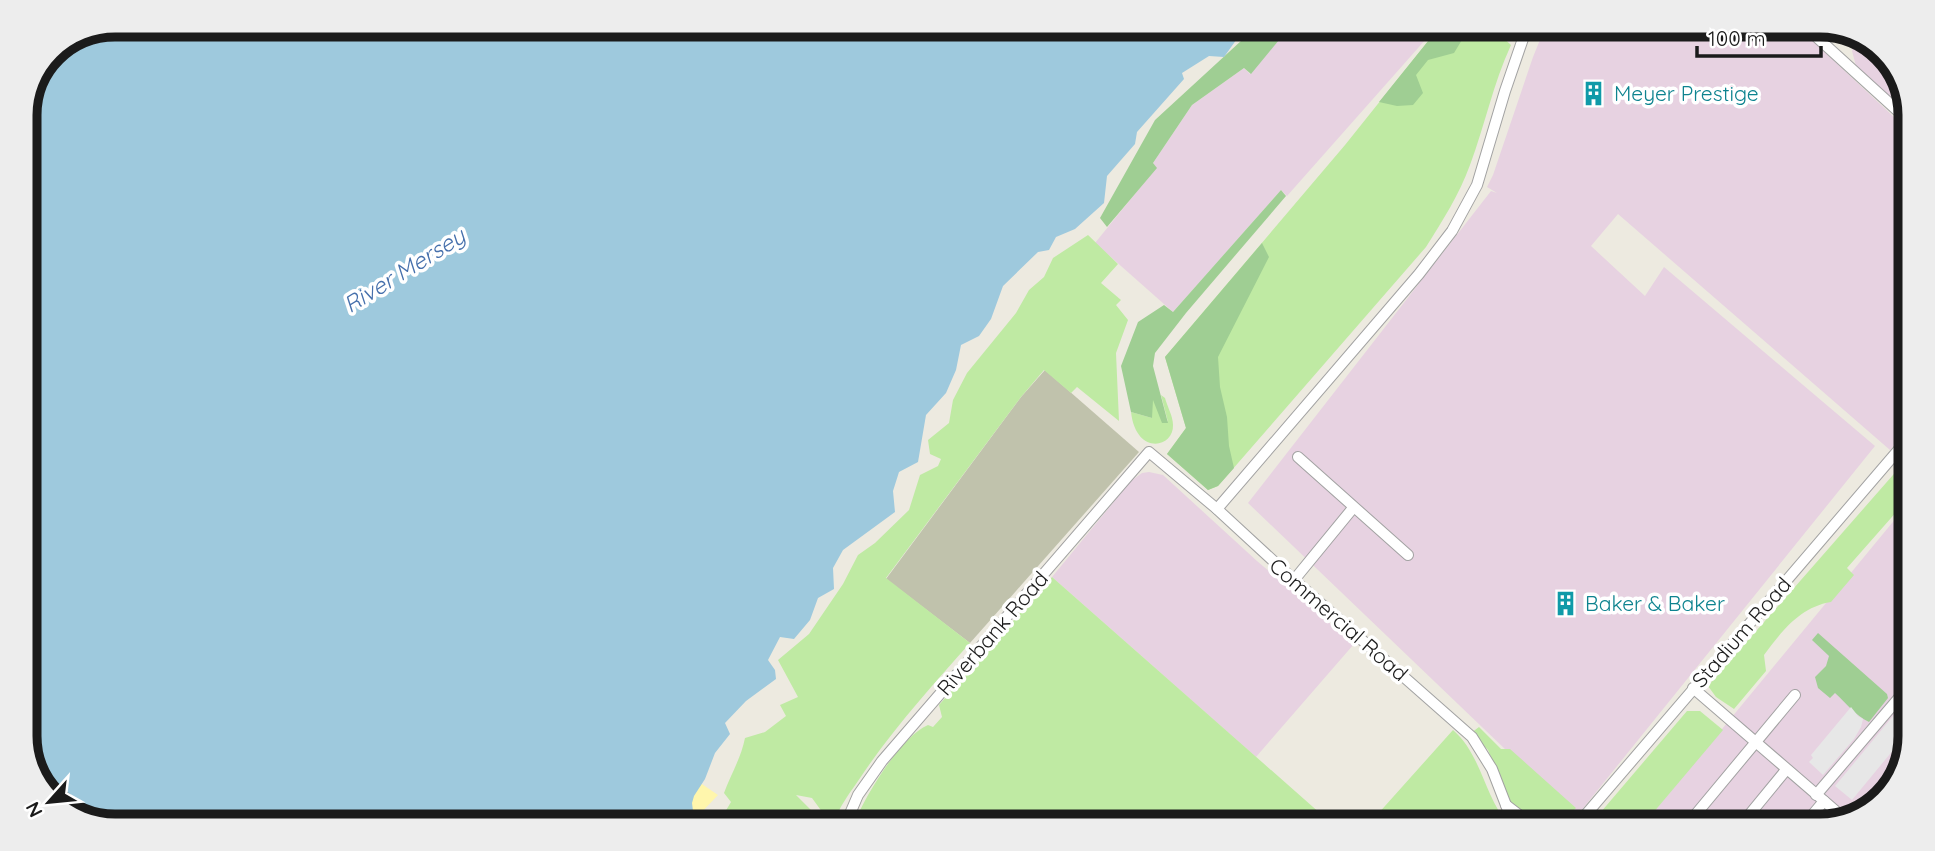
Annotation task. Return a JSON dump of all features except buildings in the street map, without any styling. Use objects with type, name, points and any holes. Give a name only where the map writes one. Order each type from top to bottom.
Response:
[{"type":"street","points":[[1217,509],[1412,282],[1452,231],[1477,185],[1524,37]]},
{"type":"street","points":[[1817,37],[1898,111]]},
{"type":"street","name":"Stadium Road","points":[[1585,814],[1898,450]]},
{"type":"street","name":"Commercial Road","points":[[1149,452],[1217,509],[1472,737],[1492,769],[1510,814]]},
{"type":"street","name":"Riverbank Road","points":[[850,814],[858,795],[882,761],[1149,452]]},
{"type":"street","points":[[1298,457],[1408,555]]},
{"type":"street","points":[[1294,580],[1353,508]]},
{"type":"street","points":[[1693,688],[1838,813]]},
{"type":"street","points":[[1696,814],[1795,695]]},
{"type":"street","points":[[1810,814],[1898,700]]},
{"type":"street","points":[[1750,814],[1786,770]]},
{"type":"street","name":"Commercial Road","points":[[1506,804],[1518,814]]},
{"type":"shaded area","points":[[1281,37],[1428,37],[1287,196],[1281,190],[1173,312],[1095,243],[1156,168],[1153,163],[1192,105],[1244,68],[1250,74]]},
{"type":"shaded area","points":[[1541,37],[1808,37],[1898,121],[1898,441],[1890,450],[1618,214],[1591,246],[1645,296],[1664,267],[1875,446],[1578,814],[1573,814],[1248,503],[1491,191],[1497,193],[1487,187]]},
{"type":"shaded area","points":[[1854,45],[1879,63],[1890,80],[1898,104],[1856,66],[1852,51]]},
{"type":"shaded area","points":[[1045,370],[1139,452],[970,643],[886,579],[1021,397]]},
{"type":"shaded area","points":[[1142,473],[1163,475],[1257,561],[1354,644],[1256,757],[1052,577],[1131,481]]},
{"type":"shaded area","points":[[1898,516],[1898,736],[1897,752],[1882,784],[1864,801],[1831,814],[1652,814]]},
{"type":"shaded area","points":[[1851,707],[1863,719],[1861,727],[1823,775],[1809,762],[1813,758],[1811,755]]},
{"type":"shaded area","points":[[1898,710],[1897,745],[1852,800],[1835,786]]},
{"type":"green space","points":[[1245,37],[1281,37],[1251,74],[1244,68],[1192,105],[1153,163],[1157,168],[1107,227],[1100,218],[1155,120]]},
{"type":"green space","points":[[1431,37],[1502,37],[1511,45],[1461,187],[1426,247],[1218,486],[1208,490],[1167,454],[1186,428],[1165,357],[1345,145]]},
{"type":"green space","points":[[1431,37],[1464,37],[1454,53],[1428,60],[1416,75],[1423,93],[1413,105],[1397,106],[1379,102]]},
{"type":"green space","points":[[1281,190],[1286,196],[1155,353],[1153,366],[1168,423],[1162,423],[1153,400],[1152,418],[1131,412],[1121,366],[1138,322],[1164,305],[1173,312]]},
{"type":"green space","points":[[1088,235],[1118,264],[1101,283],[1121,300],[1116,305],[1128,320],[1116,353],[1119,421],[1077,387],[1071,393],[1044,370],[886,578],[970,643],[884,745],[844,801],[838,814],[824,814],[812,798],[796,795],[813,814],[724,814],[731,802],[724,793],[745,738],[765,732],[786,716],[780,705],[798,697],[778,660],[809,634],[843,584],[858,555],[875,543],[909,510],[920,475],[938,466],[941,459],[930,454],[928,440],[949,423],[953,400],[967,373],[1016,313],[1029,290],[1044,277],[1053,258]]},
{"type":"green space","points":[[1262,243],[1269,257],[1218,357],[1220,387],[1234,468],[1218,486],[1208,490],[1167,454],[1186,428],[1165,357]]},
{"type":"green space","points":[[1161,395],[1165,398],[1171,415],[1172,433],[1168,439],[1154,444],[1140,436],[1134,426],[1131,412],[1152,418],[1152,397],[1168,422]]},
{"type":"green space","points":[[1898,469],[1898,510],[1847,568],[1854,575],[1831,602],[1810,609],[1785,629],[1764,655],[1766,671],[1734,709],[1716,697],[1708,686]]},
{"type":"green space","points":[[1052,577],[1321,814],[859,814],[875,783],[906,741],[928,725],[933,727],[942,717],[939,705]]},
{"type":"green space","points":[[1818,633],[1887,694],[1888,698],[1869,722],[1835,693],[1830,698],[1818,688],[1815,677],[1826,666],[1829,656],[1812,640]]},
{"type":"green space","points":[[1687,711],[1700,711],[1723,730],[1652,814],[1599,814]]},
{"type":"green space","points":[[1479,727],[1501,749],[1510,749],[1576,808],[1570,814],[1524,814],[1509,801],[1488,750],[1471,733]]},
{"type":"green space","points":[[1453,730],[1470,751],[1501,814],[1378,814]]},
{"type":"sand","points":[[693,778],[718,795],[700,814],[674,813]]},
{"type":"water","name":"River Mersey","points":[[104,37],[1238,37],[1224,57],[1209,56],[1182,73],[1184,79],[1137,132],[1135,144],[1107,176],[1104,203],[1075,229],[1056,237],[1049,250],[1038,252],[1003,286],[991,319],[979,336],[961,345],[956,370],[946,393],[926,415],[918,462],[899,472],[893,491],[895,512],[843,550],[833,568],[834,589],[818,598],[810,620],[794,639],[780,637],[768,660],[775,670],[776,679],[746,701],[725,723],[730,734],[715,753],[692,803],[691,814],[114,814],[99,813],[84,808],[84,767],[44,767],[37,742],[37,109],[45,80],[63,56],[76,47]]},
{"type":"place","name":"Meyer Prestige","points":[[1594,93]]},
{"type":"place","name":"Baker & Baker","points":[[1565,603]]}]
